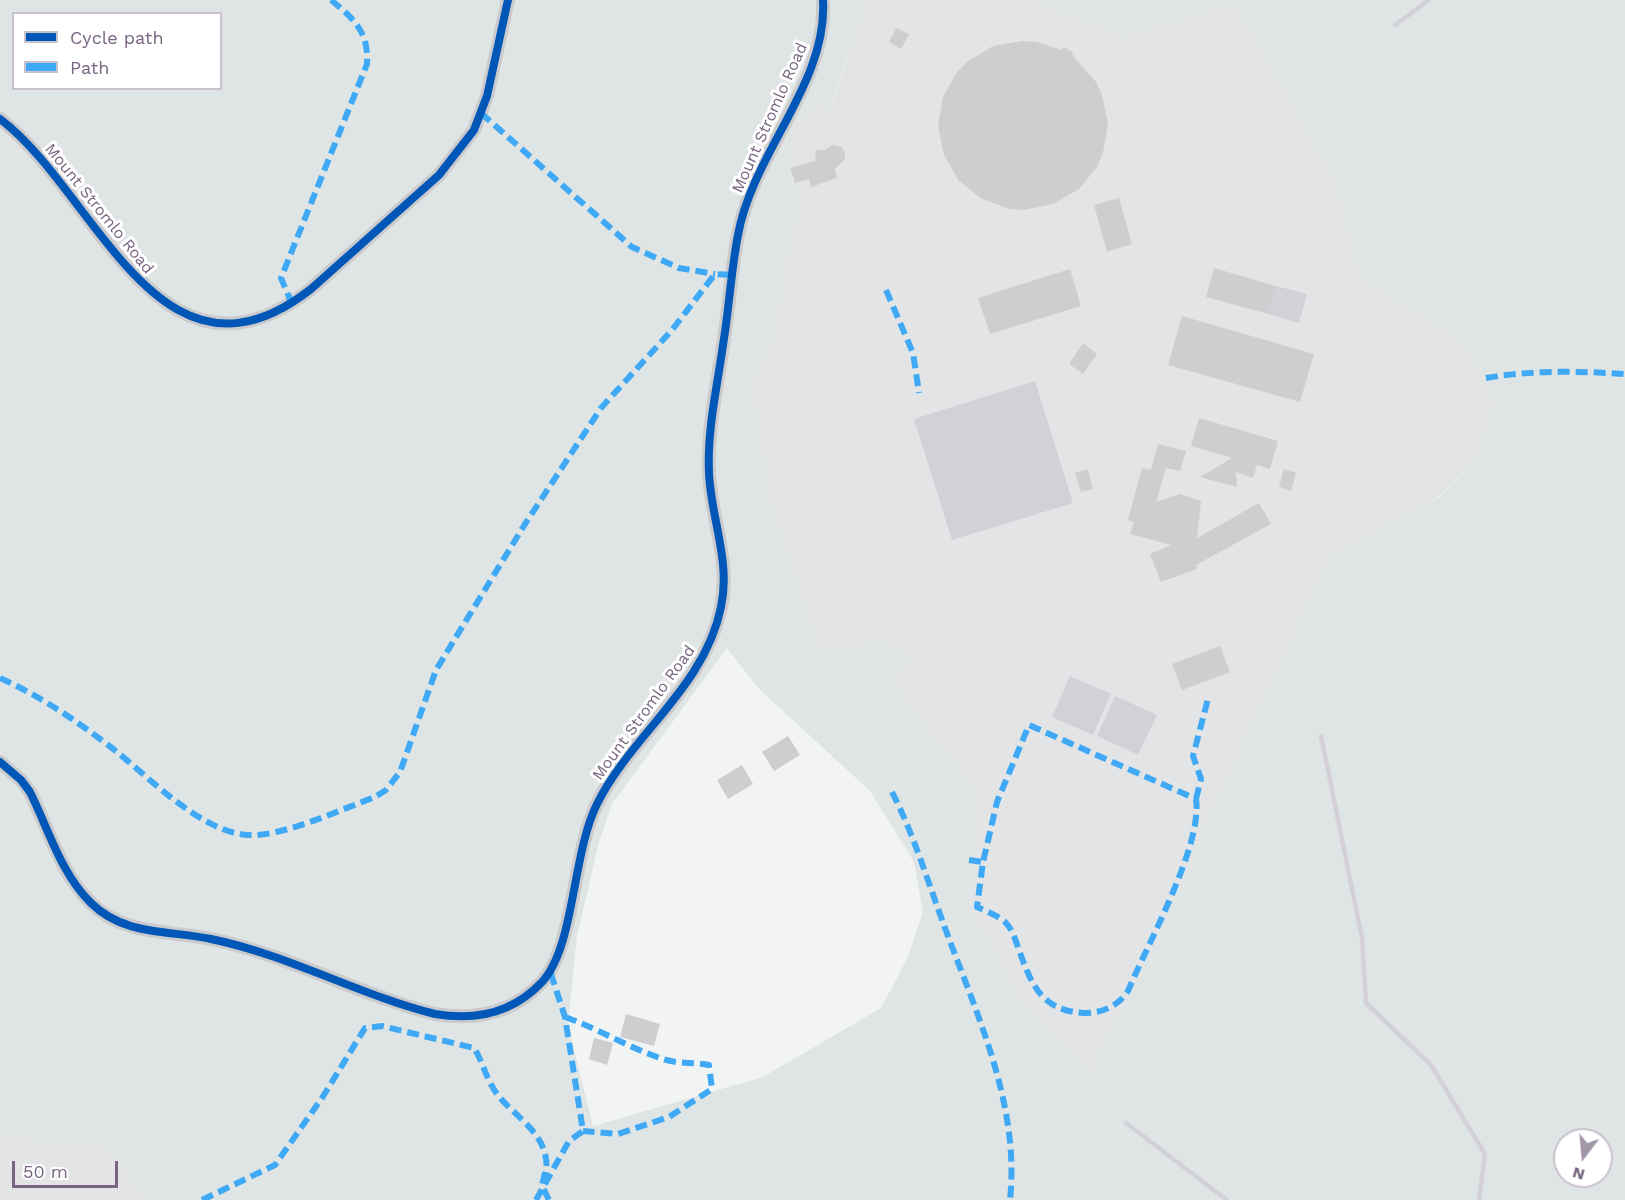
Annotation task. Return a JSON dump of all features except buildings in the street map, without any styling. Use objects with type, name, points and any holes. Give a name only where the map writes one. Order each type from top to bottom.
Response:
[{"type":"street","name":"Mount Stromlo Road","points":[[0,119],[32,149],[139,281],[163,302],[188,316],[202,320],[221,323],[258,319],[292,304],[311,289],[439,175],[460,150],[474,130],[487,96],[508,0]]},
{"type":"street","name":"Mount Stromlo Road","points":[[0,762],[16,774],[30,792],[79,890],[105,915],[123,923],[158,933],[209,938],[260,951],[435,1014],[454,1017],[488,1015],[506,1008],[531,993],[545,979],[560,949],[581,848],[597,803],[615,774],[686,684],[702,660],[714,634],[722,606],[724,577],[709,476],[709,438],[738,232],[755,176],[816,57],[822,30],[823,0]]},
{"type":"shaded area","points":[[0,0],[864,0],[831,107],[817,103],[793,124],[790,168],[799,206],[788,243],[771,341],[750,385],[768,499],[818,653],[882,644],[910,657],[894,679],[898,694],[971,785],[970,913],[1025,1011],[1091,1077],[1331,558],[1437,499],[1478,458],[1497,403],[1467,342],[1362,276],[1338,183],[1236,1],[1123,34],[1035,0],[1625,0],[1625,1200],[146,1200],[111,1146],[0,1134]],"holes":[[[727,648],[759,689],[870,791],[914,862],[923,912],[908,957],[881,1008],[763,1077],[593,1126],[568,1025],[577,936],[599,842],[612,804]]]},
{"type":"shaded area","points":[[864,0],[1035,0],[1123,34],[1236,1],[1338,183],[1362,276],[1467,342],[1497,403],[1478,458],[1436,499],[1331,558],[1091,1077],[1025,1011],[970,913],[971,785],[898,694],[882,644],[818,653],[768,499],[750,385],[763,355],[788,243],[799,206],[790,168],[793,124],[817,103],[832,106]]},
{"type":"shaded area","points":[[1276,286],[1307,294],[1299,323],[1268,314]]},
{"type":"shaded area","points":[[1035,381],[1073,503],[952,540],[914,419]]},
{"type":"shaded area","points":[[1070,676],[1111,694],[1093,735],[1052,717]]},
{"type":"shaded area","points":[[1115,696],[1157,715],[1138,755],[1097,736]]},
{"type":"shaded area","points":[[0,1134],[111,1146],[146,1200],[0,1200]]},
{"type":"waterway","points":[[1395,25],[1429,0]]},
{"type":"waterway","points":[[1321,736],[1362,938],[1366,1003],[1431,1065],[1485,1154],[1479,1200]]},
{"type":"waterway","points":[[1126,1123],[1227,1200]]},
{"type":"marked path","points":[[292,304],[281,278],[367,64],[363,35],[353,20],[331,0]]},
{"type":"marked path","points":[[481,113],[632,247],[679,268],[715,274]]},
{"type":"marked path","points":[[0,678],[72,719],[194,814],[231,832],[249,835],[278,832],[375,797],[386,790],[400,772],[436,670],[525,524],[601,408],[672,330],[715,274],[732,275]]},
{"type":"marked path","points":[[886,290],[913,353],[919,393]]},
{"type":"marked path","points":[[1486,378],[1555,372],[1625,374]]},
{"type":"marked path","points":[[1196,799],[1201,779],[1193,756],[1209,695]]},
{"type":"marked path","points":[[969,860],[983,862],[977,907],[1003,920],[1008,925],[1033,984],[1040,993],[1057,1007],[1084,1013],[1097,1012],[1115,1005],[1128,991],[1183,868],[1196,819],[1196,799],[1029,725],[997,802],[983,862]]},
{"type":"marked path","points":[[892,792],[914,842],[993,1061],[1009,1130],[1010,1200]]},
{"type":"marked path","points":[[536,1200],[569,1141],[583,1131],[565,1017],[550,971]]},
{"type":"marked path","points":[[565,1017],[663,1059],[709,1065],[712,1089],[669,1117],[618,1134],[583,1131]]},
{"type":"marked path","points":[[202,1200],[275,1165],[322,1098],[365,1028],[382,1026],[474,1048],[497,1094],[539,1140],[546,1162],[542,1186],[549,1200]]},
{"type":"cycle path","points":[[0,119],[35,152],[135,275],[172,306],[212,322],[258,319],[311,289],[439,175],[474,130],[487,96],[508,0]]},
{"type":"cycle path","points":[[0,762],[21,780],[30,792],[71,878],[91,903],[104,914],[118,921],[132,927],[195,936],[240,946],[379,997],[435,1014],[465,1016],[493,1012],[506,1008],[531,993],[553,966],[561,946],[582,848],[597,804],[629,755],[684,686],[713,636],[721,607],[724,573],[711,490],[709,457],[713,409],[738,235],[746,204],[758,175],[802,89],[814,60],[821,31],[823,0]]}]
